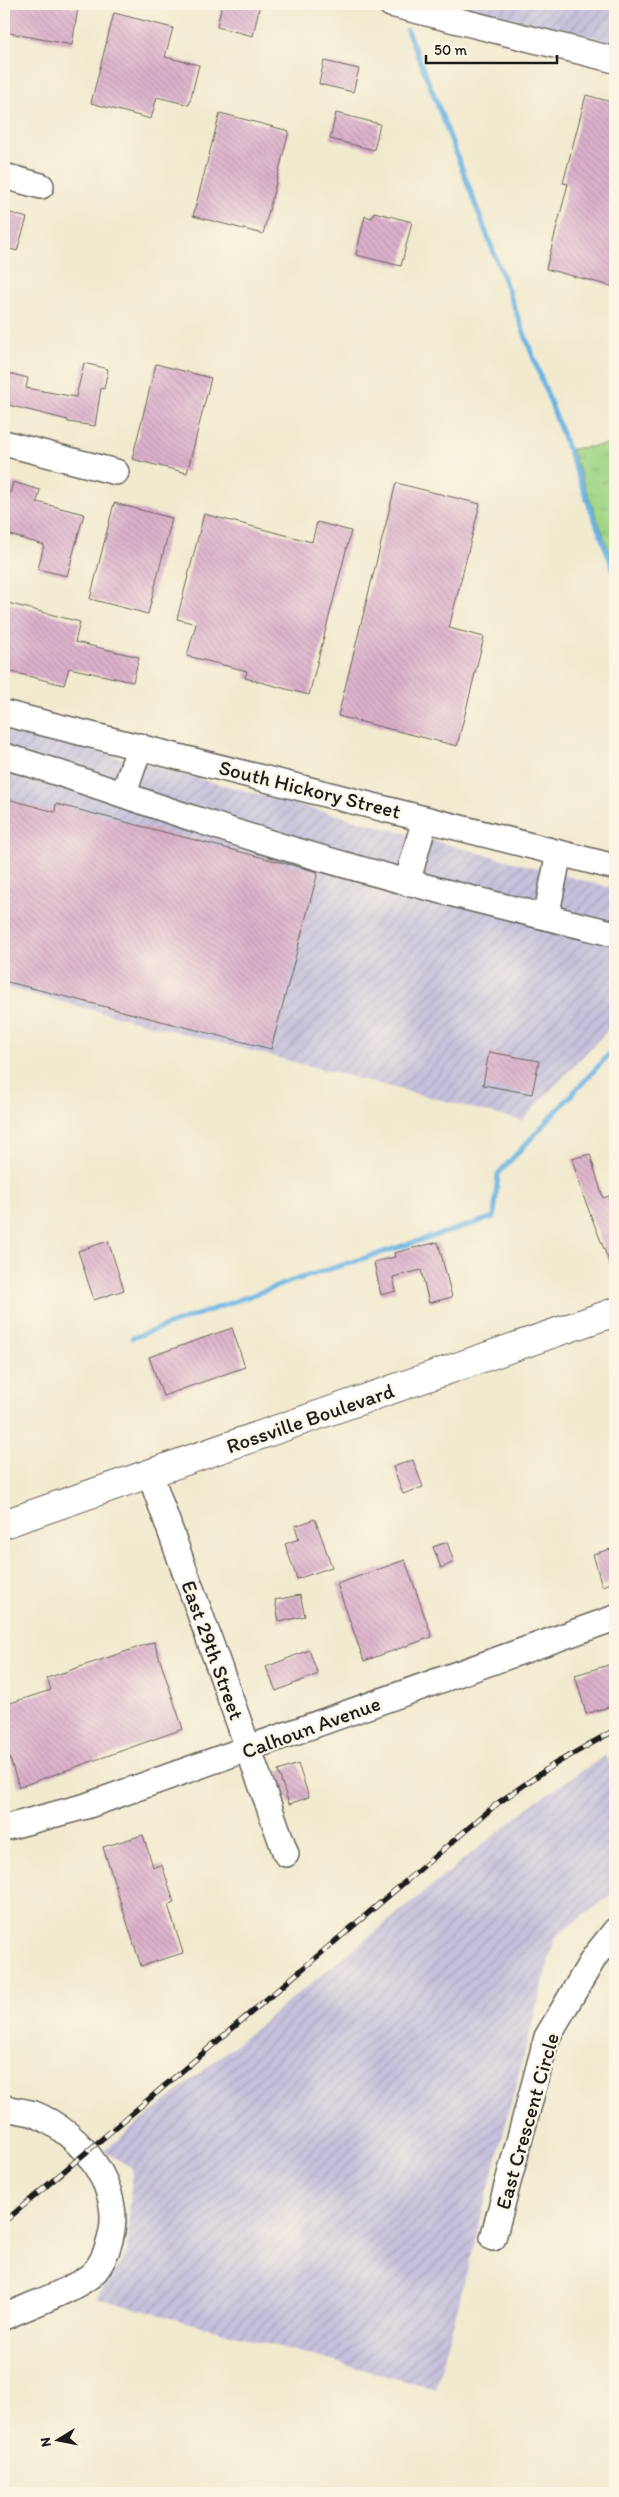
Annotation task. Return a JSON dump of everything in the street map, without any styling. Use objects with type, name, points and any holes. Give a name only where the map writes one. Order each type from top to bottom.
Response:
[{"type":"highway","name":"Rossville Boulevard","points":[[4,1524],[615,1312]]},
{"type":"street","points":[[391,4],[615,60]]},
{"type":"street","points":[[4,176],[41,186]]},
{"type":"street","points":[[4,443],[116,472]]},
{"type":"street","name":"South Hickory Street","points":[[4,713],[615,867]]},
{"type":"street","points":[[124,793],[140,746]]},
{"type":"street","points":[[4,756],[124,793],[198,820],[407,883],[615,934]]},
{"type":"street","points":[[407,883],[425,819]]},
{"type":"street","points":[[546,917],[559,853]]},
{"type":"street","name":"East 29th Street","points":[[150,1474],[286,1854]]},
{"type":"street","name":"Calhoun Avenue","points":[[4,1828],[86,1806],[615,1618]]},
{"type":"street","name":"East Crescent Circle","points":[[493,2238],[547,2037],[595,1956],[615,1931]]},
{"type":"street","points":[[4,2108],[32,2114],[72,2137],[102,2176],[112,2200],[114,2225],[106,2253],[91,2275],[4,2317]]},
{"type":"shaded area","points":[[466,4],[615,4],[615,43],[465,6]]},
{"type":"shaded area","points":[[4,727],[615,889],[615,1022],[522,1121],[4,987]]},
{"type":"shaded area","points":[[606,1755],[615,1773],[615,1892],[555,1937],[436,2389],[96,2298],[127,2253],[132,2168],[104,2151],[535,1802]]},
{"type":"green space","points":[[615,444],[615,566],[571,449]]},
{"type":"building","points":[[4,4],[54,4],[78,8],[72,45],[4,32]]},
{"type":"building","points":[[222,4],[260,4],[253,36],[217,27]]},
{"type":"building","points":[[114,13],[173,28],[165,57],[199,65],[189,105],[157,97],[151,119],[91,103]]},
{"type":"building","points":[[324,61],[359,69],[353,92],[319,84]]},
{"type":"building","points":[[586,95],[615,103],[615,287],[546,269],[568,184],[563,183]]},
{"type":"building","points":[[220,113],[289,131],[263,234],[193,216]]},
{"type":"building","points":[[336,113],[380,124],[374,150],[330,139]]},
{"type":"building","points":[[4,211],[27,218],[17,251],[4,247]]},
{"type":"building","points":[[374,212],[412,222],[401,266],[356,255],[365,216],[372,218]]},
{"type":"building","points":[[84,363],[108,369],[104,389],[101,388],[95,426],[68,422],[68,420],[4,404],[4,372],[28,378],[26,388],[76,397]]},
{"type":"building","points":[[156,364],[211,378],[187,473],[132,459]]},
{"type":"building","points":[[13,482],[40,490],[37,502],[84,514],[67,576],[38,569],[44,545],[4,533],[7,522],[4,521],[4,515]]},
{"type":"building","points":[[396,483],[480,504],[449,628],[484,637],[457,746],[338,716]]},
{"type":"building","points":[[114,503],[172,518],[148,614],[90,599]]},
{"type":"building","points":[[204,514],[312,542],[317,522],[351,531],[309,695],[245,678],[247,671],[187,656],[196,624],[177,619]]},
{"type":"building","points":[[4,602],[80,622],[75,642],[139,657],[133,682],[69,668],[64,685],[4,670]]},
{"type":"building","points":[[4,798],[55,812],[56,804],[318,872],[271,1049],[4,981]]},
{"type":"building","points":[[489,1052],[539,1061],[532,1094],[483,1085]]},
{"type":"building","points":[[590,1154],[603,1198],[615,1194],[615,1277],[584,1198],[572,1159]]},
{"type":"building","points":[[108,1241],[124,1290],[94,1300],[78,1251]]},
{"type":"building","points":[[438,1242],[452,1297],[429,1303],[421,1270],[393,1277],[396,1291],[381,1295],[374,1262],[395,1257],[394,1253]]},
{"type":"building","points":[[232,1328],[245,1367],[163,1396],[149,1357]]},
{"type":"building","points":[[413,1460],[423,1487],[403,1494],[393,1467]]},
{"type":"building","points":[[315,1519],[332,1567],[297,1579],[285,1544],[299,1539],[295,1526]]},
{"type":"building","points":[[447,1542],[454,1562],[441,1568],[433,1547]]},
{"type":"building","points":[[615,1548],[615,1582],[602,1586],[593,1554]]},
{"type":"building","points":[[405,1560],[432,1637],[364,1661],[337,1584]]},
{"type":"building","points":[[300,1595],[305,1616],[279,1622],[275,1600]]},
{"type":"building","points":[[154,1642],[183,1729],[19,1787],[4,1740],[4,1705],[51,1690],[47,1678]]},
{"type":"building","points":[[309,1650],[318,1674],[276,1691],[266,1667]]},
{"type":"building","points":[[615,1663],[615,1705],[586,1714],[575,1675]]},
{"type":"building","points":[[298,1764],[309,1797],[289,1804],[278,1771]]},
{"type":"building","points":[[143,1835],[153,1867],[162,1865],[174,1902],[168,1905],[183,1953],[141,1966],[103,1847]]},
{"type":"waterway","points":[[407,30],[434,95],[615,573]]},
{"type":"waterway","points":[[132,1338],[289,1282],[494,1217],[498,1174],[615,1048]]},
{"type":"railway","points":[[4,2222],[498,1803],[553,1765],[615,1730]]}]
